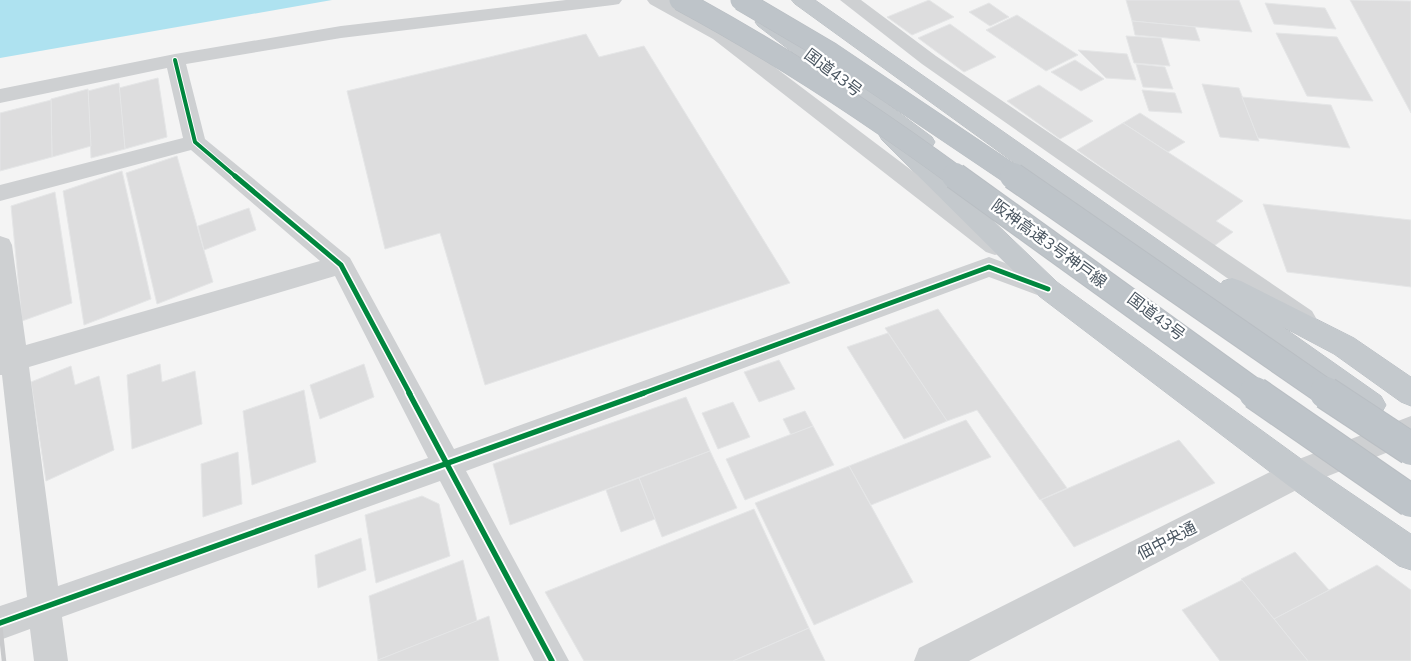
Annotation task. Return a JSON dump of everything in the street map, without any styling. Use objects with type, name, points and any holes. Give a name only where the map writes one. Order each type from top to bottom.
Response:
[{"type":"highway","name":"阪神高速3号神戸線","points":[[680,0],[802,70],[947,170],[1287,416],[1411,502]]},
{"type":"highway","name":"国道43号","points":[[736,0],[810,55],[901,134],[1340,457],[1411,502]]},
{"type":"highway","points":[[742,0],[831,54],[976,150],[1313,384],[1410,436]]},
{"type":"highway","points":[[802,0],[1144,242],[1410,436]]},
{"type":"highway","points":[[901,134],[1048,289],[1297,474],[1411,554]]},
{"type":"highway","points":[[1144,242],[1344,346],[1411,393]]},
{"type":"street","points":[[0,96],[175,60],[341,32],[613,0]]},
{"type":"street","points":[[656,0],[720,35],[1048,289]]},
{"type":"street","points":[[848,0],[929,60],[1344,346]]},
{"type":"street","points":[[175,60],[195,142],[341,265],[552,661]]},
{"type":"street","points":[[0,193],[195,142]]},
{"type":"street","points":[[0,245],[7,361],[45,606],[51,661]]},
{"type":"street","points":[[7,361],[341,265]]},
{"type":"street","points":[[0,623],[446,465],[989,267],[1048,289]]},
{"type":"street","name":"佃中央通","points":[[932,661],[1297,474],[1340,457],[1410,436]]},
{"type":"water","points":[[0,0],[332,0],[0,58]]},
{"type":"building","points":[[929,0],[954,17],[912,35],[887,17]]},
{"type":"building","points":[[1126,0],[1239,0],[1252,32],[1132,21]]},
{"type":"building","points":[[1350,0],[1411,1],[1411,113]]},
{"type":"building","points":[[989,3],[1009,17],[990,26],[969,12]]},
{"type":"building","points":[[1265,3],[1325,8],[1336,29],[1274,24]]},
{"type":"building","points":[[1017,15],[1078,55],[1046,71],[986,30]]},
{"type":"building","points":[[1132,21],[1195,27],[1200,41],[1135,35]]},
{"type":"building","points":[[950,24],[996,57],[964,72],[918,38]]},
{"type":"building","points":[[1276,33],[1337,37],[1373,101],[1307,96]]},
{"type":"building","points":[[586,34],[599,57],[644,46],[790,283],[485,385],[440,233],[385,249],[347,91]]},
{"type":"building","points":[[1126,36],[1161,38],[1170,66],[1134,63]]},
{"type":"building","points":[[1078,50],[1127,54],[1136,80],[1106,78]]},
{"type":"building","points":[[1075,60],[1104,79],[1081,91],[1051,72]]},
{"type":"building","points":[[1136,64],[1165,67],[1173,89],[1143,87]]},
{"type":"building","points":[[158,78],[167,137],[125,149],[119,88]]},
{"type":"building","points":[[119,83],[125,149],[91,158],[88,91]]},
{"type":"building","points":[[1202,84],[1239,88],[1259,141],[1220,137]]},
{"type":"building","points":[[1039,85],[1093,121],[1060,139],[1007,101]]},
{"type":"building","points":[[88,89],[91,146],[52,157],[51,99]]},
{"type":"building","points":[[1142,90],[1175,93],[1182,113],[1149,111]]},
{"type":"building","points":[[1242,97],[1331,105],[1350,148],[1258,138]]},
{"type":"building","points":[[51,100],[52,157],[0,171],[0,113]]},
{"type":"building","points":[[1140,113],[1185,142],[1168,152],[1123,123]]},
{"type":"building","points":[[1123,123],[1243,201],[1216,221],[1233,232],[1214,246],[1077,150]]},
{"type":"building","points":[[177,156],[213,282],[157,304],[126,173]]},
{"type":"building","points":[[122,171],[151,299],[84,325],[63,191]]},
{"type":"building","points":[[55,192],[72,303],[22,321],[11,206]]},
{"type":"building","points":[[1263,204],[1411,220],[1411,287],[1287,272]]},
{"type":"building","points":[[249,208],[256,230],[204,250],[198,226]]},
{"type":"building","points":[[938,309],[1067,488],[1040,500],[977,410],[947,421],[885,328]]},
{"type":"building","points":[[888,333],[947,421],[904,439],[847,347]]},
{"type":"building","points":[[779,360],[795,389],[759,402],[744,372]]},
{"type":"building","points":[[160,364],[162,382],[195,371],[202,424],[132,449],[127,375]]},
{"type":"building","points":[[364,364],[374,397],[320,419],[310,385]]},
{"type":"building","points":[[71,366],[75,385],[99,376],[114,450],[46,481],[31,382]]},
{"type":"building","points":[[304,390],[316,462],[252,485],[243,411]]},
{"type":"building","points":[[686,397],[710,451],[510,525],[493,464]]},
{"type":"building","points":[[733,402],[750,437],[718,449],[702,413]]},
{"type":"building","points":[[805,411],[813,426],[791,435],[783,419]]},
{"type":"building","points":[[966,420],[991,457],[871,505],[849,466]]},
{"type":"building","points":[[813,426],[834,465],[745,500],[726,459]]},
{"type":"building","points":[[1179,440],[1215,483],[1074,547],[1041,500]]},
{"type":"building","points":[[710,451],[737,508],[662,537],[639,478]]},
{"type":"building","points":[[238,452],[242,504],[203,517],[201,464]]},
{"type":"building","points":[[849,466],[913,582],[814,625],[755,503]]},
{"type":"building","points":[[639,478],[655,519],[621,532],[606,490]]},
{"type":"building","points":[[422,496],[439,504],[450,556],[376,583],[365,515]]},
{"type":"building","points":[[754,509],[809,628],[733,661],[584,661],[545,592]]},
{"type":"building","points":[[361,538],[366,570],[318,588],[315,555]]},
{"type":"building","points":[[1295,552],[1329,590],[1274,619],[1241,579]]},
{"type":"building","points":[[463,560],[477,621],[378,660],[369,596]]},
{"type":"building","points":[[1377,565],[1411,590],[1411,661],[1308,661],[1274,619]]},
{"type":"building","points":[[1242,580],[1308,661],[1220,661],[1182,610]]},
{"type":"building","points":[[489,616],[499,661],[378,661],[378,660]]},
{"type":"building","points":[[809,628],[825,661],[733,661]]},
{"type":"railway","points":[[0,624],[4,661]]},
{"type":"cycle path","points":[[175,60],[195,142],[341,265],[552,661]]},
{"type":"cycle path","points":[[0,623],[446,465],[989,267],[1048,289]]}]
